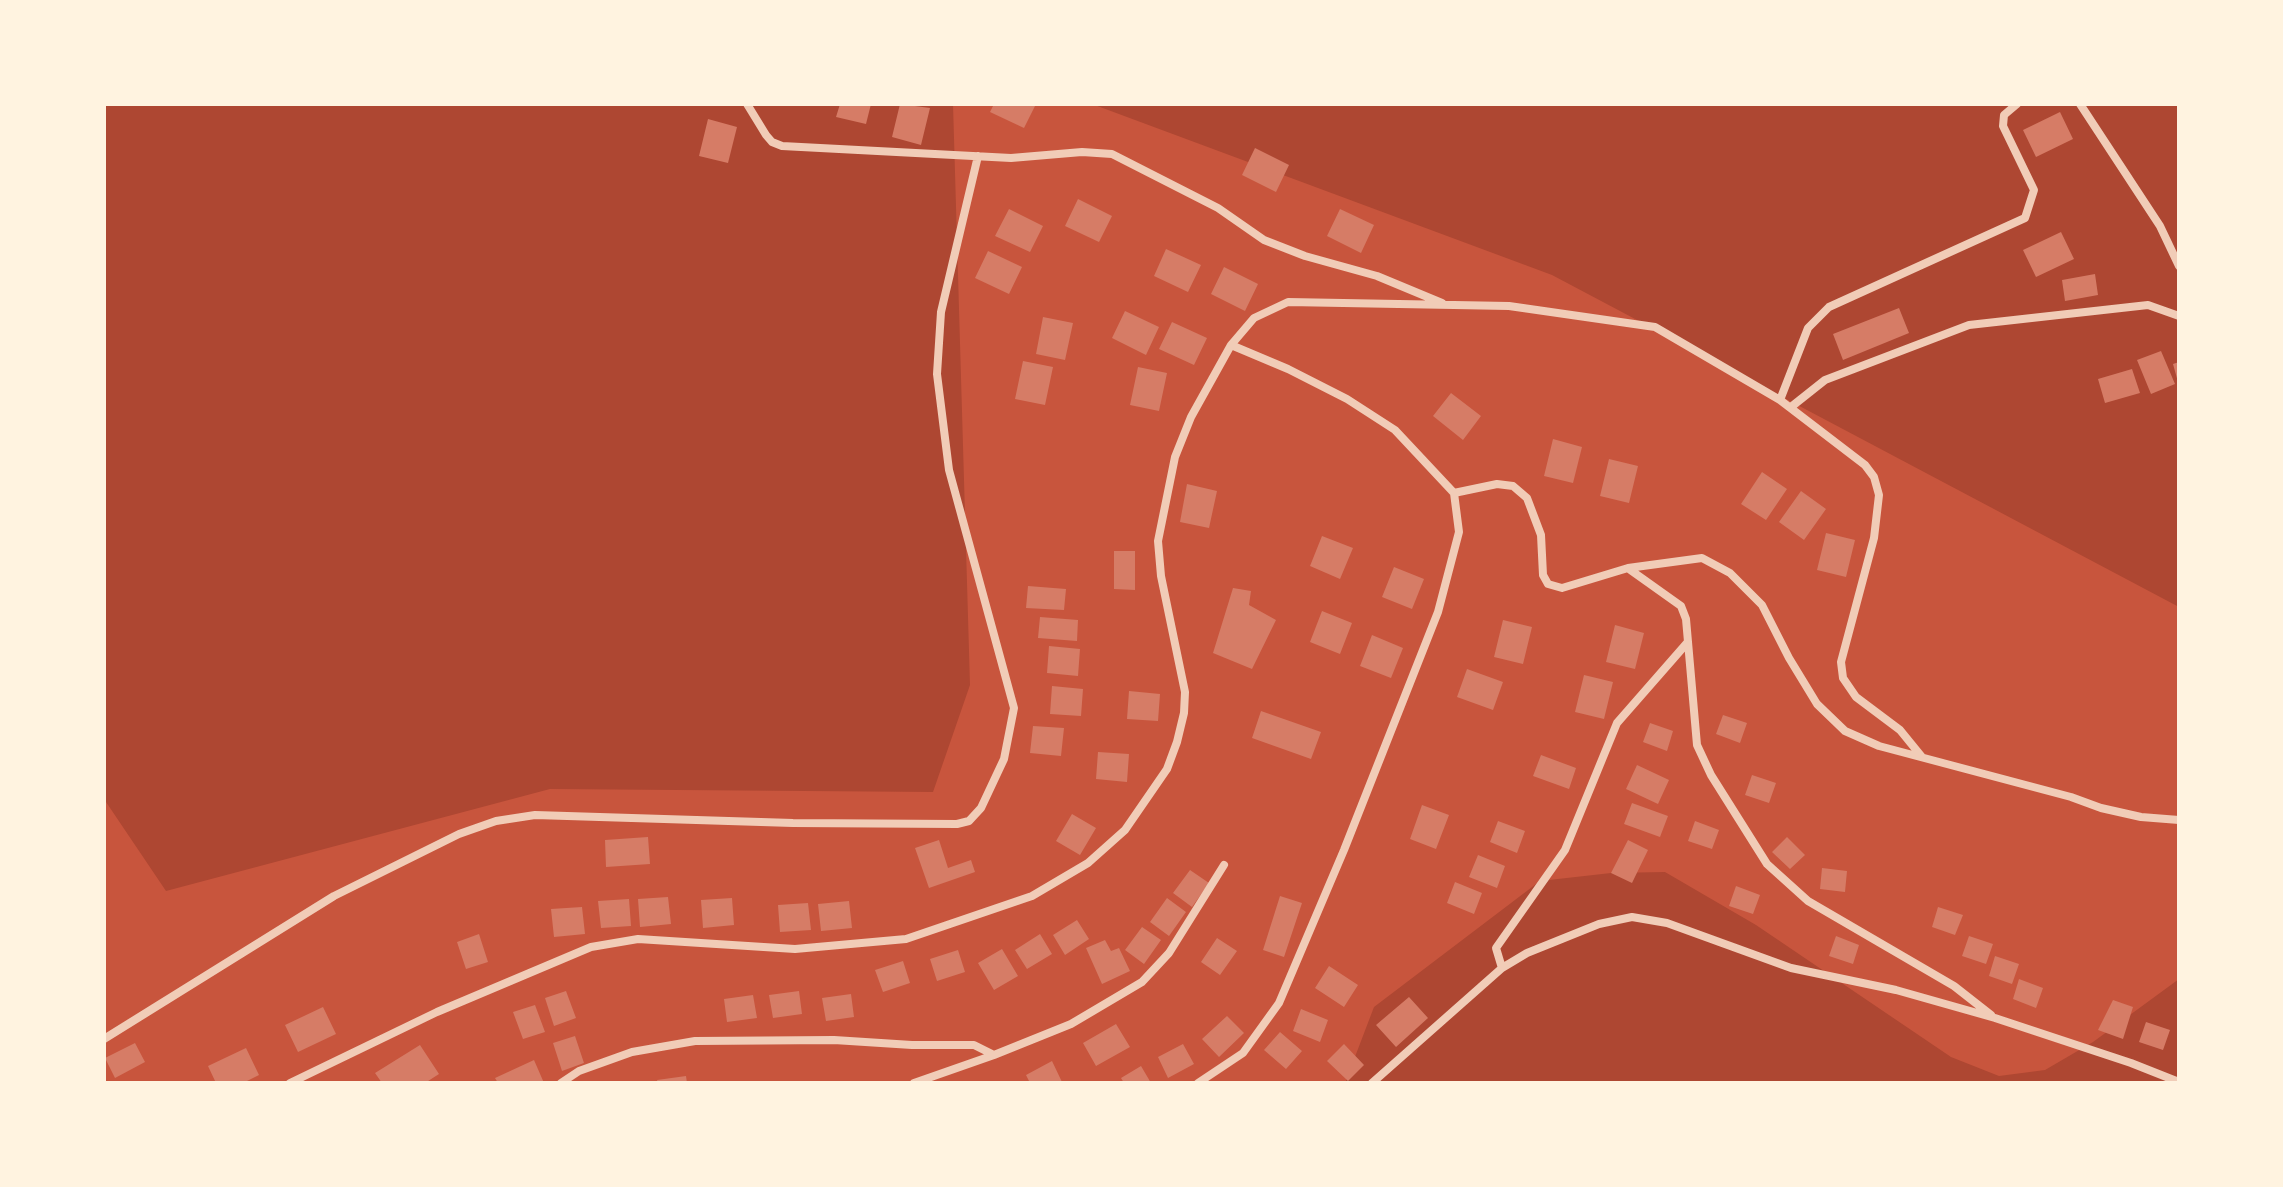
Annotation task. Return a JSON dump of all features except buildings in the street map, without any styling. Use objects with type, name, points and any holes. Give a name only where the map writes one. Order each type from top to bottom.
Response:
[{"type":"street","points":[[747,104],[766,135],[782,146],[1011,158],[1082,152],[1112,154],[1218,208],[1264,240],[1305,256],[1377,276],[1447,305]]},
{"type":"street","points":[[1780,400],[1808,328],[1829,307],[2025,218],[2034,190],[2003,126],[2004,115],[2017,104]]},
{"type":"street","points":[[2080,104],[2160,226],[2179,266]]},
{"type":"street","points":[[104,1039],[334,896],[459,834],[496,821],[535,815],[793,823],[957,824],[969,821],[981,808],[1004,759],[1014,708],[949,470],[937,374],[941,312],[978,156]]},
{"type":"street","points":[[290,1083],[437,1012],[591,947],[638,939],[795,949],[906,939],[1032,896],[1088,863],[1125,830],[1167,769],[1184,713],[1185,692],[1161,576],[1158,541],[1175,457],[1191,417],[1231,345],[1254,318],[1288,302],[1509,306],[1655,327],[1791,407],[1865,465],[1874,477],[1879,495],[1874,538],[1841,662],[1843,678],[1856,697],[1900,730],[1922,757]]},
{"type":"street","points":[[1791,407],[1825,380],[1969,325],[2148,305],[2179,316]]},
{"type":"street","points":[[1198,1083],[1243,1053],[1279,1003],[1344,850],[1438,612],[1459,532],[1454,493],[1395,430],[1311,381],[1231,345]]},
{"type":"street","points":[[1454,493],[1497,484],[1513,486],[1527,498],[1541,535],[1543,575],[1548,584],[1562,588],[1628,568],[1702,558],[1730,573],[1762,605],[1817,704],[1845,731],[1879,746],[2071,797],[2101,808],[2141,817],[2179,820]]},
{"type":"street","points":[[1628,568],[1681,606],[1686,619],[1697,745],[1711,775],[1767,864],[1808,901],[1954,986],[1995,1018]]},
{"type":"street","points":[[1502,968],[1496,948],[1565,850],[1617,723],[1687,643]]},
{"type":"street","points":[[914,1083],[1071,1024],[1142,982],[1169,953],[1224,865]]},
{"type":"street","points":[[1372,1083],[1502,968],[1527,953],[1599,924],[1632,917],[1667,923],[1791,968],[1896,990],[1995,1018],[2179,1082]]},
{"type":"street","points":[[561,1083],[579,1071],[632,1052],[695,1041],[834,1040],[974,1045],[994,1055]]},
{"type":"shaded area","points":[[104,104],[953,104],[970,685],[933,792],[550,789],[166,891],[104,799]]},
{"type":"shaded area","points":[[1092,104],[2179,104],[2179,607],[1552,275]]},
{"type":"shaded area","points":[[1665,872],[1756,925],[1951,1057],[1999,1076],[2045,1070],[2093,1042],[2179,979],[2179,1083],[1345,1083],[1374,1007],[1540,881],[1611,873]]}]
